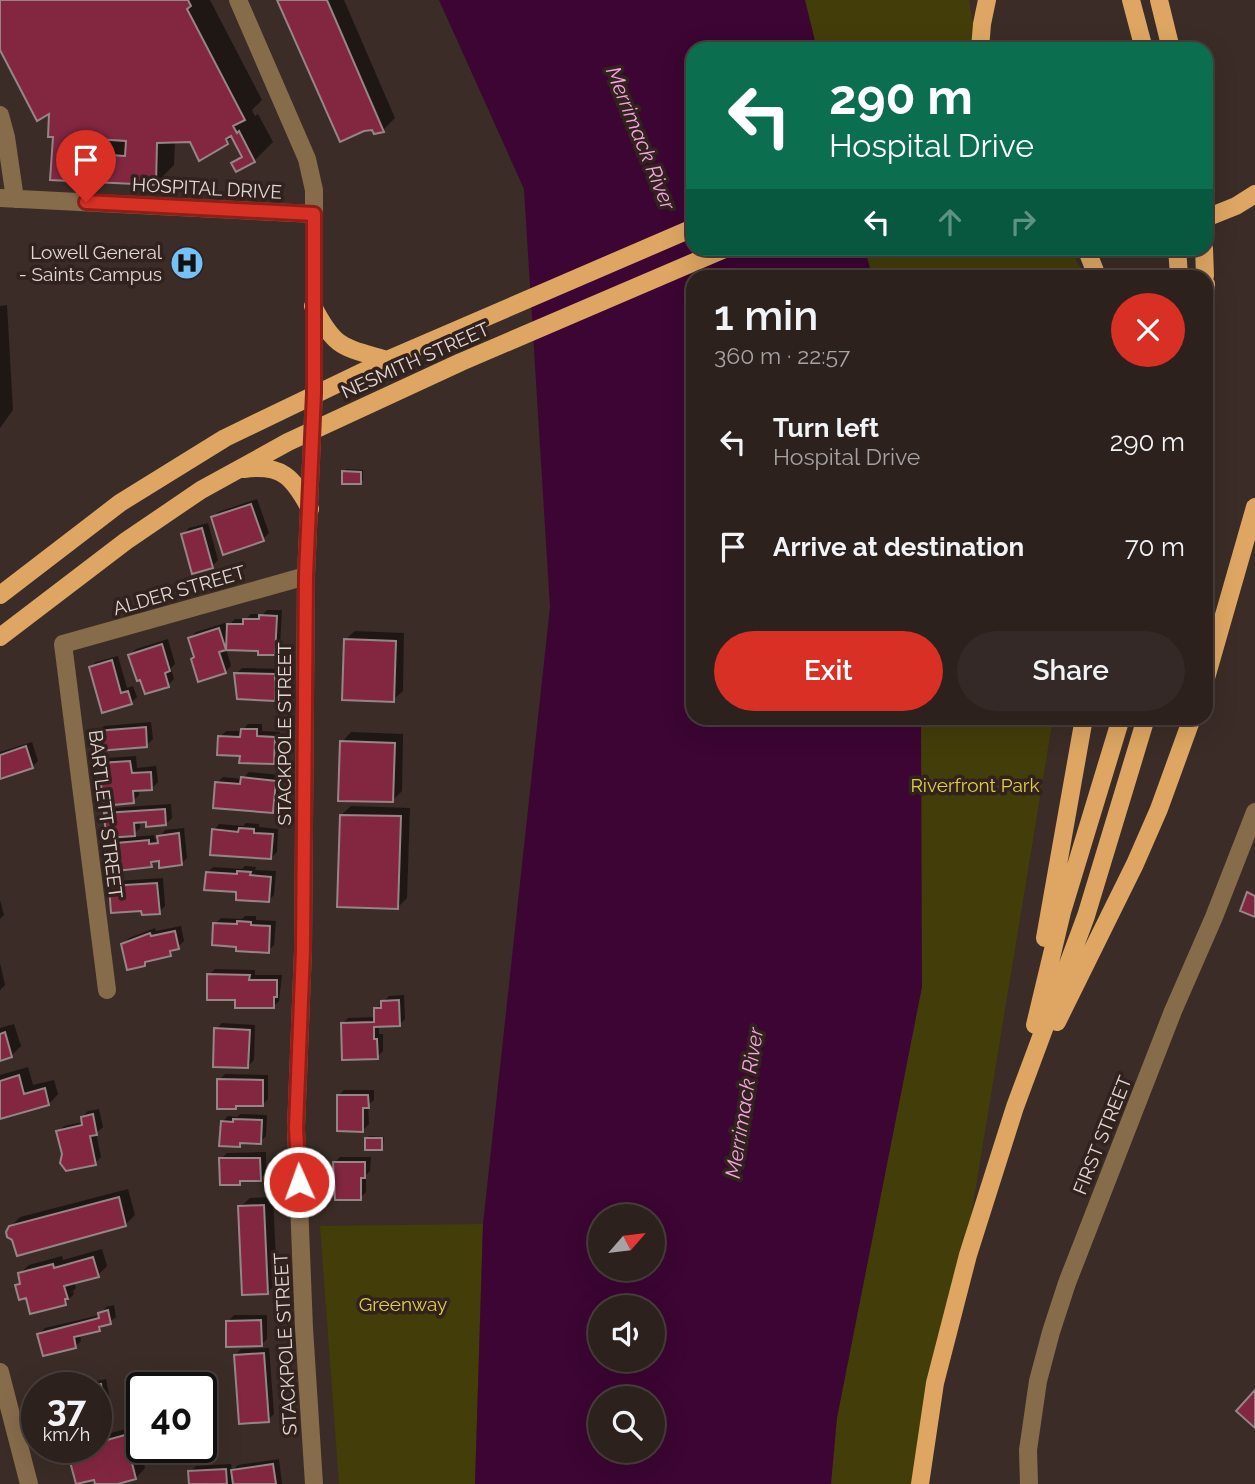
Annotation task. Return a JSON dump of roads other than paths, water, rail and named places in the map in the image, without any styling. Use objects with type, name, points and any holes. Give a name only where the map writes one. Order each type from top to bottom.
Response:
[{"type":"main road","points":[[1131,0],[1142,42]]},
{"type":"main road","points":[[1159,0],[1169,42]]},
{"type":"main road","points":[[980,42],[986,2]]},
{"type":"main road","points":[[1213,215],[1236,206],[1255,194]]},
{"type":"main road","name":"NESMITH STREET","points":[[0,595],[120,503],[225,438],[387,360],[686,232]]},
{"type":"main road","name":"NESMITH STREET","points":[[0,637],[126,541],[237,469],[461,362],[708,256]]},
{"type":"main road","points":[[313,306],[327,333],[336,341],[347,348],[387,360]]},
{"type":"main road","points":[[237,469],[262,466],[274,468],[298,486],[310,509]]},
{"type":"main road","points":[[1213,655],[1255,507]]},
{"type":"main road","points":[[1015,1107],[1083,725]]},
{"type":"main road","points":[[1015,1107],[1062,912],[1119,725]]},
{"type":"main road","points":[[920,1484],[929,1417],[944,1342],[968,1255],[1015,1107],[1086,916],[1144,725]]},
{"type":"main road","points":[[1015,1107],[1135,864],[1159,809],[1189,725]]},
{"type":"street","name":"STACKPOLE STREET","points":[[238,0],[307,159],[314,190],[314,393],[306,576],[303,950],[296,1128],[304,1328],[314,1484]]},
{"type":"street","points":[[0,115],[6,137],[7,198]]},
{"type":"street","name":"HOSPITAL DRIVE","points":[[7,198],[314,214]]},
{"type":"street","name":"ALDER STREET","points":[[62,644],[306,576]]},
{"type":"street","name":"BARTLETT STREET","points":[[62,644],[107,990]]},
{"type":"street","name":"FIRST STREET","points":[[1029,1484],[1028,1450],[1038,1381],[1067,1283],[1255,812]]},
{"type":"street","points":[[0,1372],[29,1484]]},
{"type":"water","name":"Merrimack River","points":[[439,0],[805,0],[815,42],[686,42],[686,256],[867,256],[870,270],[686,270],[686,725],[921,725],[922,987],[837,1418],[831,1484],[475,1484],[483,1224],[550,607],[524,189]]},
{"type":"place","name":"Lowell General - Saints Campus","points":[[187,263]]},
{"type":"park label","name":"Riverfront Park","points":[[975,785]]},
{"type":"park label","name":"Greenway","points":[[403,1304]]}]
